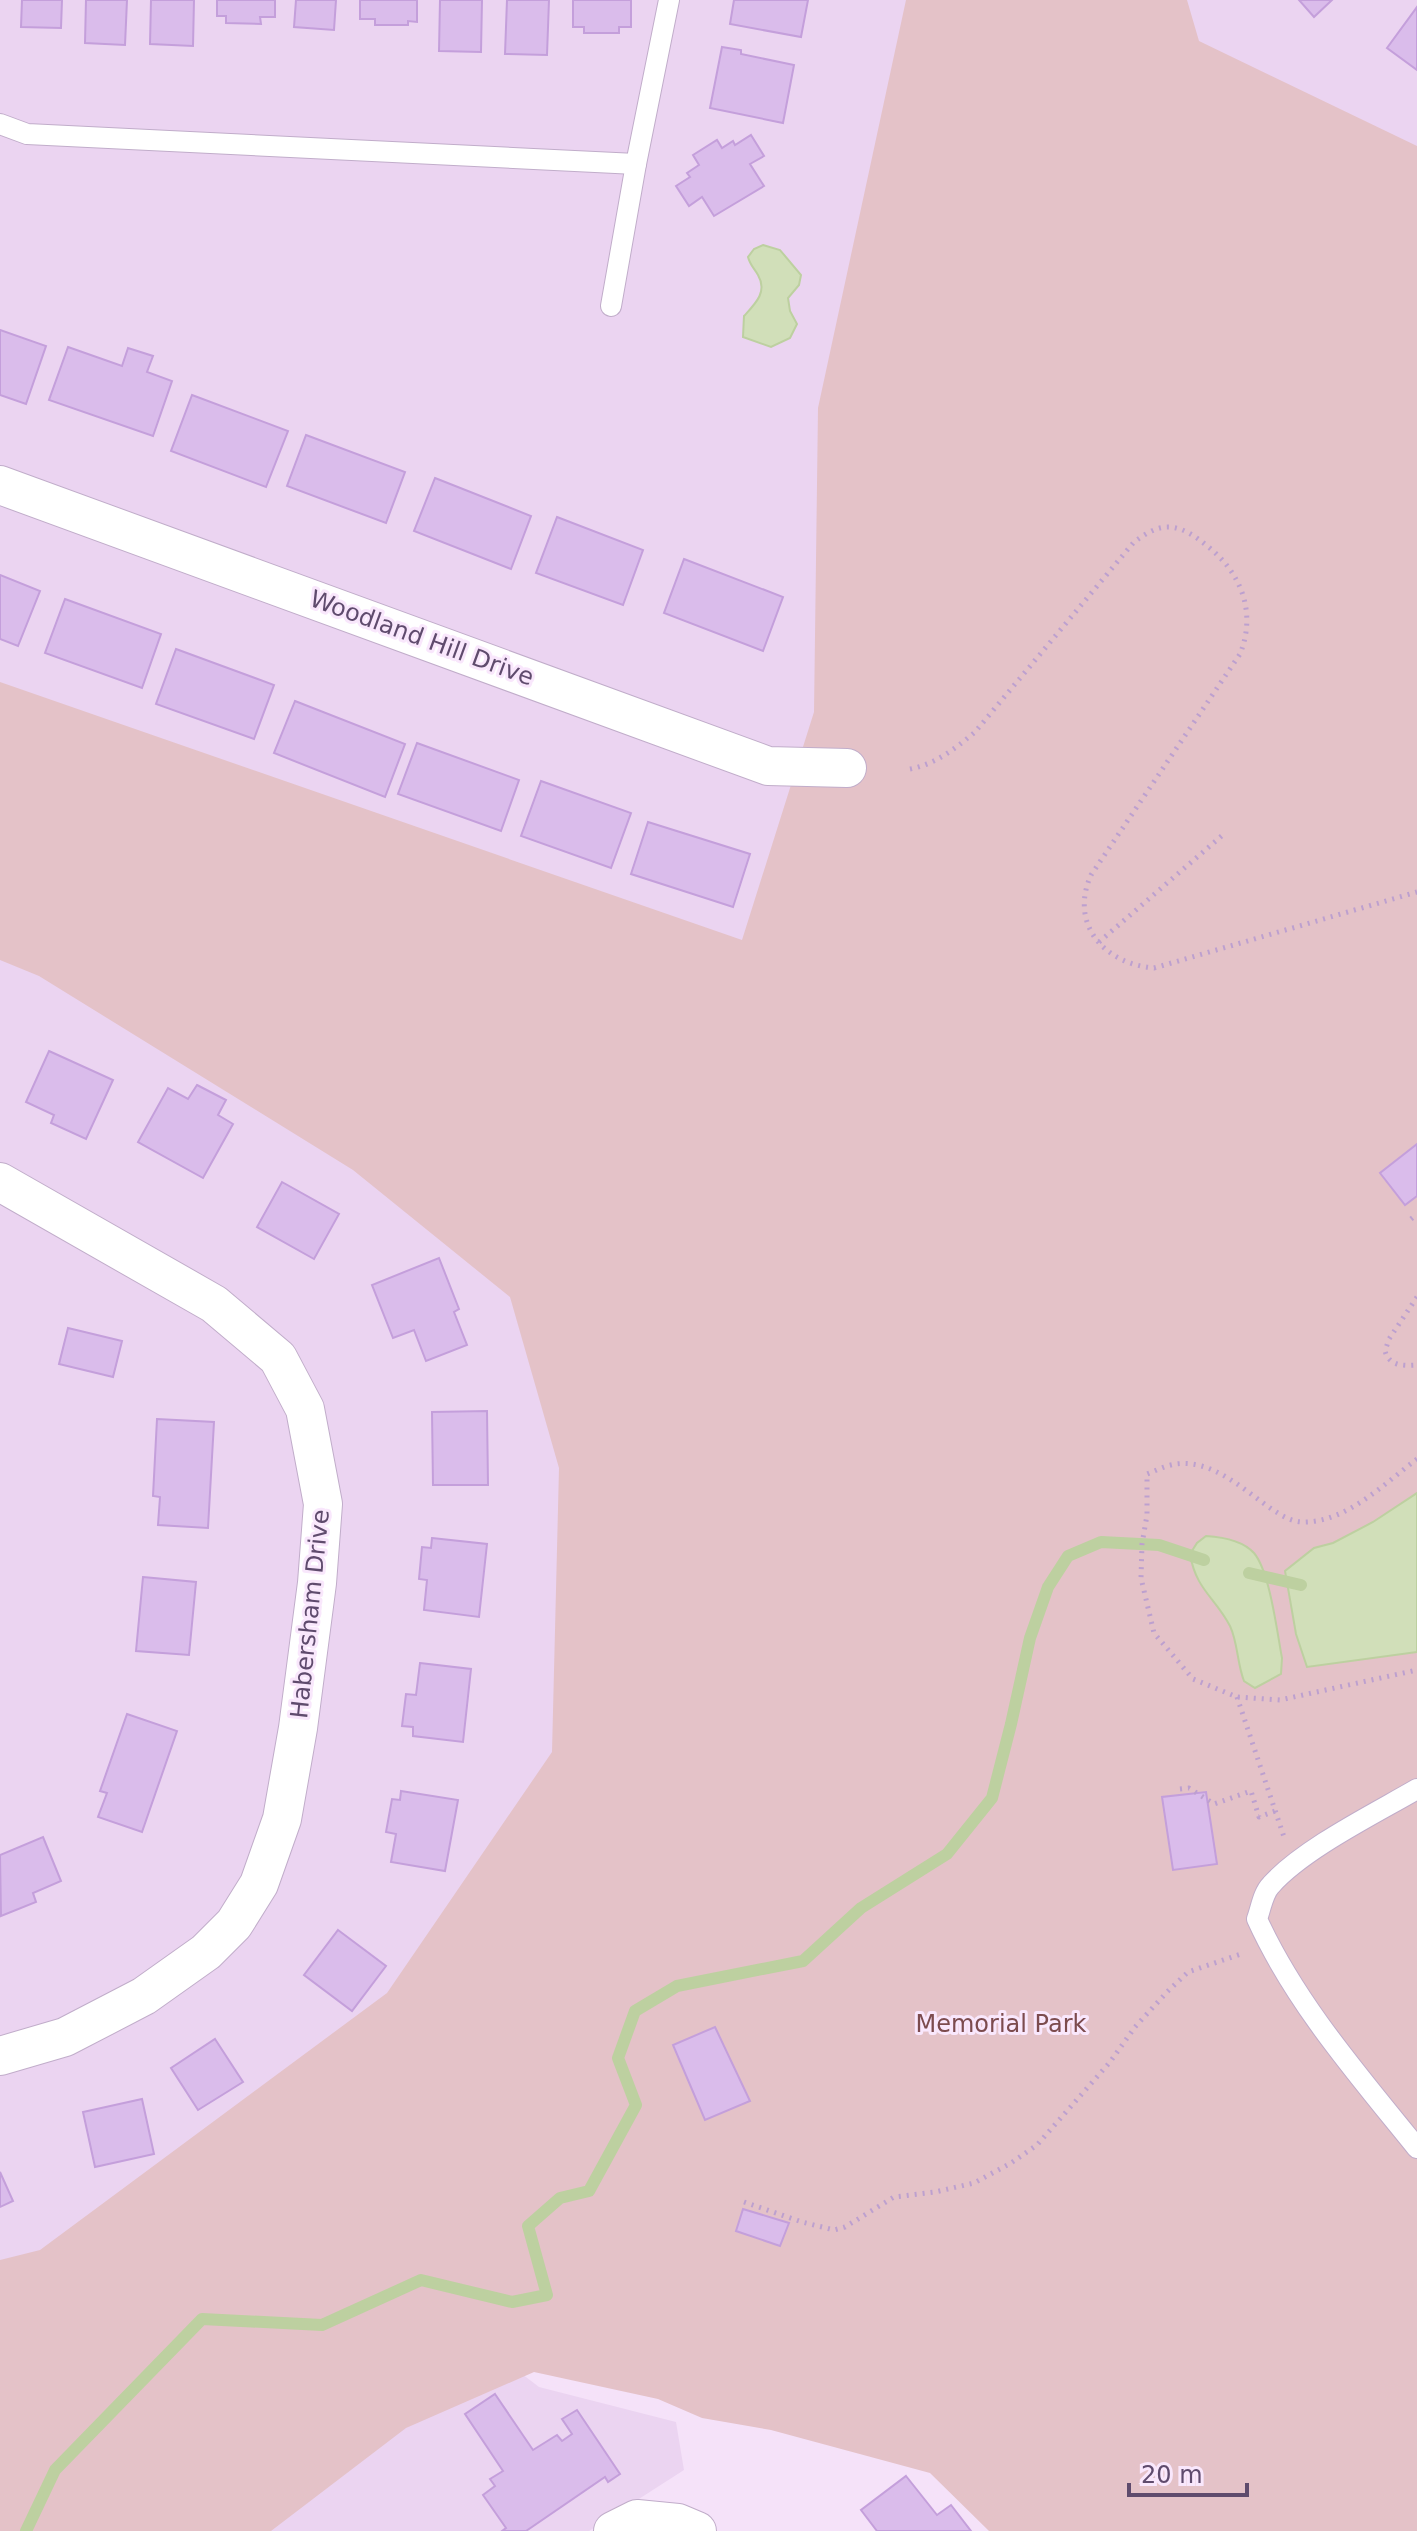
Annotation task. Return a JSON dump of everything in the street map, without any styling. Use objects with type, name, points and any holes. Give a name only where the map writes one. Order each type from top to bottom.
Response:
[{"type":"street","name":"Woodland Hill Drive","points":[[0,485],[768,766],[847,768]]},
{"type":"street","name":"Habersham Drive","points":[[0,1182],[214,1304],[278,1358],[305,1409],[323,1504],[317,1583],[298,1728],[282,1819],[259,1884],[234,1924],[206,1952],[144,1996],[65,2037],[0,2056]]},
{"type":"street","points":[[613,2531],[637,2519],[678,2523],[697,2531]]},
{"type":"lane","points":[[611,306],[669,0]]},
{"type":"lane","points":[[0,124],[27,134],[636,164]]},
{"type":"lane","points":[[1417,1789],[1293,1865],[1268,1887],[1257,1919],[1269,1946],[1323,2027],[1417,2148]]},
{"type":"path","points":[[910,769],[922,767],[957,748],[975,732],[1134,542],[1154,530],[1167,527],[1182,530],[1213,550],[1235,574],[1247,621],[1246,637],[1240,654],[1091,875],[1084,890],[1083,907],[1093,936],[1117,958],[1136,966],[1154,968],[1417,892]]},
{"type":"path","points":[[1099,942],[1225,833]]},
{"type":"path","points":[[1411,1219],[1417,1214]]},
{"type":"path","points":[[1417,1297],[1389,1339],[1385,1351],[1392,1362],[1402,1366],[1417,1365]]},
{"type":"path","points":[[1417,1459],[1347,1511],[1307,1522],[1282,1516],[1236,1483],[1192,1463],[1173,1464],[1147,1474],[1141,1578],[1154,1633],[1193,1679],[1237,1697],[1280,1700],[1417,1670]]},
{"type":"path","points":[[1237,1697],[1293,1865]]},
{"type":"path","points":[[1180,1789],[1189,1788],[1214,1804],[1251,1791],[1259,1817],[1275,1811]]},
{"type":"path","points":[[744,2202],[834,2230],[845,2227],[894,2197],[974,2183],[1037,2145],[1110,2062],[1135,2027],[1188,1972],[1269,1946]]},
{"type":"shaded area","points":[[0,0],[912,0],[836,748],[522,2374],[539,2387],[676,2422],[684,2470],[589,2531],[0,2531]]},
{"type":"shaded area","points":[[1160,0],[1417,0],[1417,179],[1171,60]]},
{"type":"shaded area","points":[[763,245],[780,250],[801,275],[799,285],[788,298],[797,324],[790,338],[771,347],[743,337],[744,316],[759,297],[762,287],[748,257],[754,249]]},
{"type":"shaded area","points":[[1417,1493],[1417,1652],[1307,1667],[1296,1634],[1285,1571],[1314,1548],[1333,1543],[1373,1522]]},
{"type":"shaded area","points":[[1206,1536],[1244,1545],[1254,1553],[1264,1574],[1282,1658],[1281,1674],[1255,1688],[1244,1681],[1230,1626],[1201,1585],[1193,1566],[1190,1554]]},
{"type":"green space","name":"Memorial Park","points":[[906,0],[1187,0],[1199,41],[1417,146],[1417,2531],[989,2531],[930,2473],[771,2430],[702,2418],[658,2399],[534,2372],[406,2428],[271,2531],[0,2531],[0,2260],[40,2250],[387,1993],[552,1752],[559,1468],[510,1297],[353,1170],[39,976],[0,960],[0,682],[742,940],[814,712],[818,408]]},
{"type":"building","points":[[22,0],[62,0],[61,28],[21,27]]},
{"type":"building","points":[[86,0],[127,0],[125,45],[85,43]]},
{"type":"building","points":[[151,0],[194,0],[193,46],[150,44]]},
{"type":"building","points":[[217,0],[275,0],[275,17],[260,17],[261,24],[226,23],[226,16],[217,16]]},
{"type":"building","points":[[296,0],[336,0],[334,30],[294,27]]},
{"type":"building","points":[[360,0],[417,0],[417,22],[375,25],[375,19],[360,19]]},
{"type":"building","points":[[440,0],[482,0],[481,52],[439,51]]},
{"type":"building","points":[[507,0],[549,0],[547,55],[505,54]]},
{"type":"building","points":[[573,0],[631,0],[631,27],[619,27],[619,33],[584,33],[584,27],[573,27]]},
{"type":"building","points":[[734,0],[808,0],[801,37],[730,24]]},
{"type":"building","points":[[1299,0],[1332,0],[1314,17]]},
{"type":"building","points":[[1417,7],[1417,70],[1387,48]]},
{"type":"building","points":[[722,47],[794,65],[783,123],[710,108]]},
{"type":"building","points":[[751,135],[764,156],[750,164],[764,186],[714,216],[702,197],[689,206],[676,186],[690,177],[687,173],[699,165],[693,155],[717,140],[722,148],[733,141],[735,145]]},
{"type":"building","points":[[0,330],[46,346],[26,404],[0,395]]},
{"type":"building","points":[[68,347],[122,366],[128,348],[153,356],[147,372],[172,381],[153,436],[49,400]]},
{"type":"building","points":[[192,395],[288,431],[266,487],[171,451]]},
{"type":"building","points":[[306,435],[405,472],[386,523],[287,486]]},
{"type":"building","points":[[435,478],[531,516],[511,569],[414,531]]},
{"type":"building","points":[[557,517],[643,550],[623,605],[536,573]]},
{"type":"building","points":[[684,559],[783,597],[763,651],[664,613]]},
{"type":"building","points":[[0,575],[40,591],[18,646],[0,639]]},
{"type":"building","points":[[65,599],[161,634],[142,688],[45,653]]},
{"type":"building","points":[[176,649],[274,685],[254,739],[156,704]]},
{"type":"building","points":[[295,701],[405,744],[385,797],[274,753]]},
{"type":"building","points":[[417,743],[519,780],[501,831],[398,794]]},
{"type":"building","points":[[541,781],[631,813],[611,868],[521,836]]},
{"type":"building","points":[[648,822],[750,854],[733,907],[631,874]]},
{"type":"building","points":[[49,1051],[113,1080],[86,1139],[51,1123],[54,1115],[26,1102]]},
{"type":"building","points":[[197,1085],[226,1100],[218,1115],[233,1124],[203,1178],[138,1142],[168,1088],[188,1099]]},
{"type":"building","points":[[1417,1144],[1417,1196],[1405,1205],[1380,1173]]},
{"type":"building","points":[[282,1182],[339,1214],[314,1259],[257,1227]]},
{"type":"building","points":[[439,1258],[459,1309],[454,1312],[467,1345],[426,1361],[414,1330],[393,1338],[372,1285]]},
{"type":"building","points":[[68,1328],[122,1341],[113,1377],[59,1364]]},
{"type":"building","points":[[487,1411],[488,1485],[433,1485],[432,1412]]},
{"type":"building","points":[[157,1419],[214,1422],[208,1528],[158,1525],[160,1497],[153,1496]]},
{"type":"building","points":[[432,1538],[487,1544],[479,1617],[424,1610],[427,1580],[419,1579],[422,1547],[431,1548]]},
{"type":"building","points":[[143,1577],[196,1582],[189,1655],[136,1651]]},
{"type":"building","points":[[420,1663],[471,1669],[463,1742],[413,1736],[413,1727],[402,1726],[406,1694],[416,1695]]},
{"type":"building","points":[[127,1714],[177,1731],[142,1832],[98,1817],[107,1793],[100,1791]]},
{"type":"building","points":[[401,1791],[458,1800],[445,1871],[391,1862],[396,1834],[386,1832],[392,1799],[400,1800]]},
{"type":"building","points":[[1206,1792],[1217,1864],[1173,1870],[1162,1797]]},
{"type":"building","points":[[43,1837],[61,1881],[33,1893],[36,1902],[1,1916],[0,1855]]},
{"type":"building","points":[[338,1930],[386,1966],[352,2011],[304,1975]]},
{"type":"building","points":[[715,2027],[750,2101],[705,2120],[673,2045]]},
{"type":"building","points":[[215,2039],[243,2082],[198,2110],[171,2068]]},
{"type":"building","points":[[142,2099],[154,2154],[95,2167],[83,2112]]},
{"type":"building","points":[[0,2172],[13,2201],[0,2207]]},
{"type":"building","points":[[743,2209],[789,2223],[780,2246],[736,2231]]},
{"type":"building","points":[[495,2394],[533,2450],[557,2435],[562,2441],[572,2434],[562,2419],[577,2410],[620,2474],[608,2482],[605,2477],[526,2531],[502,2531],[506,2528],[483,2495],[495,2486],[490,2479],[503,2471],[465,2414]]},
{"type":"building","points":[[906,2476],[937,2515],[951,2505],[971,2531],[877,2531],[861,2510]]},
{"type":"waterway","points":[[26,2531],[55,2470],[202,2319],[322,2325],[421,2280],[512,2302],[547,2295],[528,2226],[560,2198],[589,2191],[636,2105],[618,2058],[635,2011],[677,1986],[803,1961],[861,1908],[947,1854],[992,1798],[1030,1638],[1048,1587],[1068,1556],[1101,1542],[1159,1545],[1204,1560]]},
{"type":"waterway","points":[[1249,1573],[1301,1585]]}]
